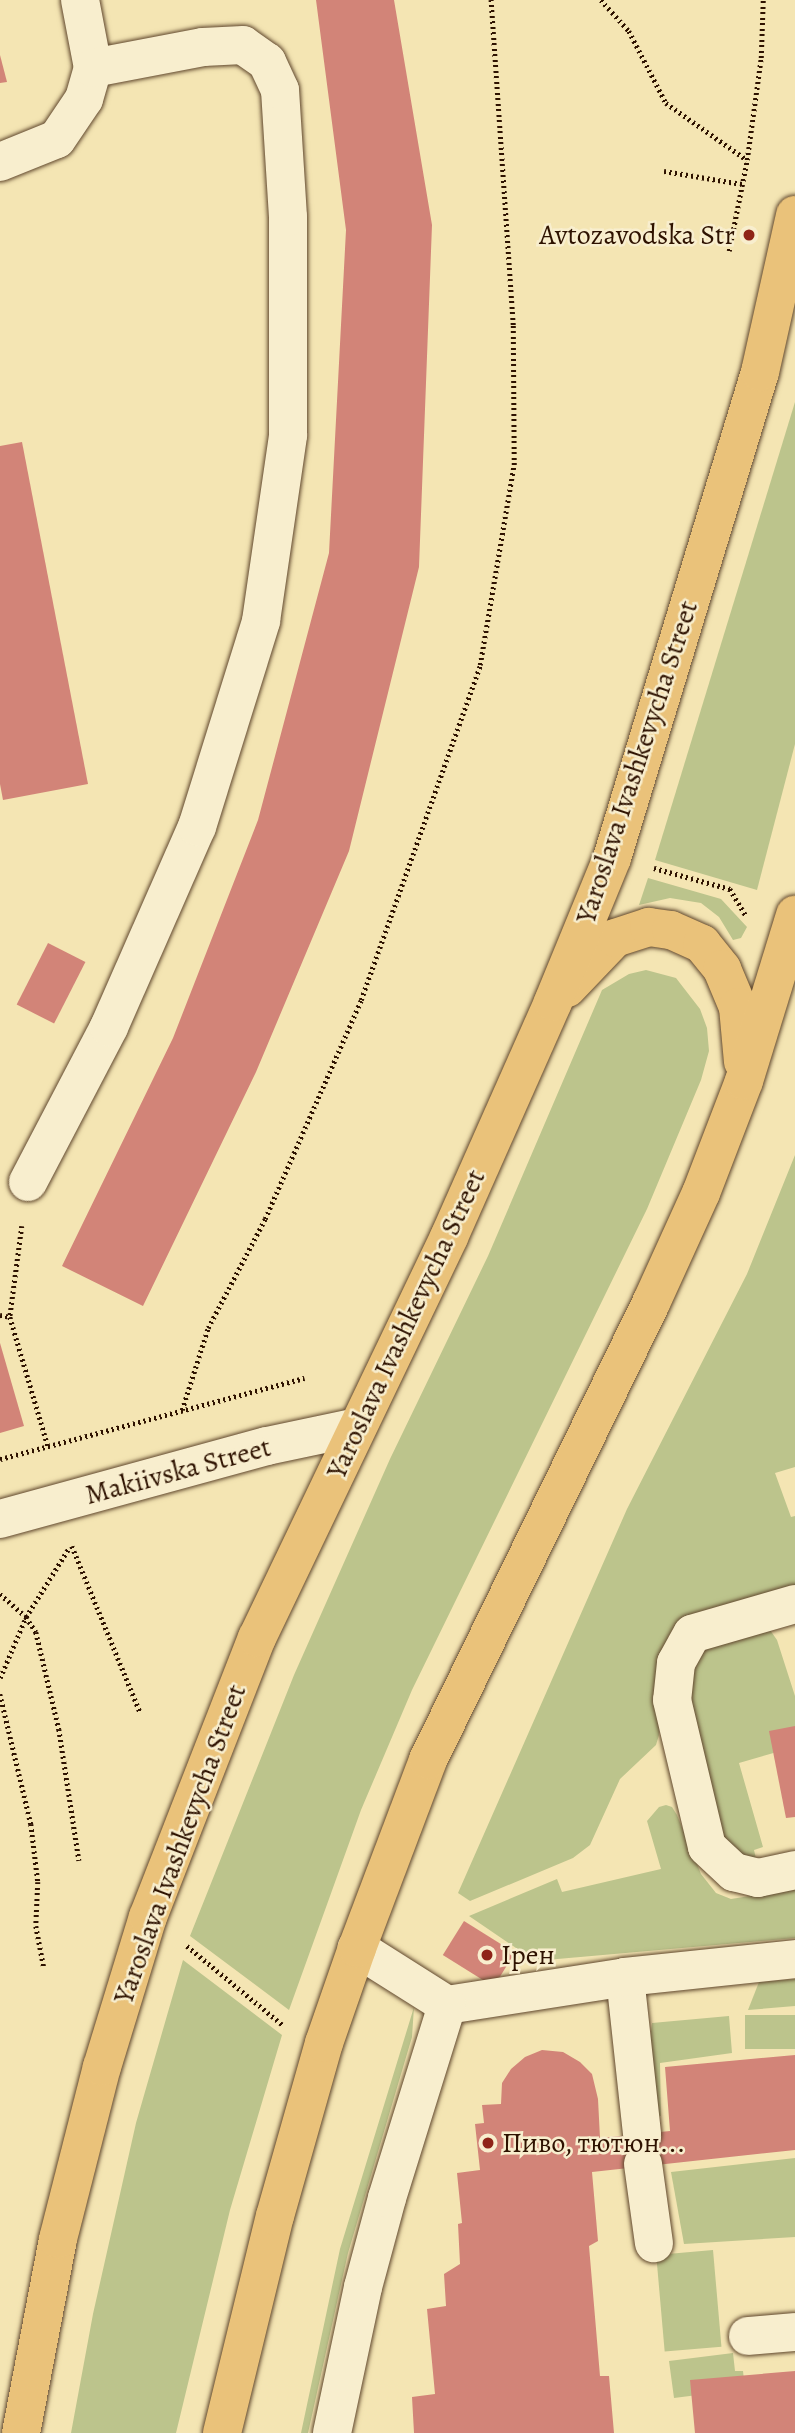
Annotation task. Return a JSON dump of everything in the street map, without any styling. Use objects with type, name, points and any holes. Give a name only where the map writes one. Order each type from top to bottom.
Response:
[{"type":"main road","name":"Yaroslava Ivashkevycha Street","points":[[21,2433],[58,2239],[102,2067],[148,1917],[257,1638],[449,1237],[554,1002],[612,858],[760,372],[795,215]]},
{"type":"main road","points":[[222,2433],[286,2176],[324,2043],[357,1948],[428,1760],[651,1303],[701,1193],[744,1081],[795,915]]},
{"type":"main road","points":[[554,1002],[615,938],[649,927],[671,930],[702,944],[722,969],[738,1007],[744,1081]]},
{"type":"street","points":[[0,162],[57,139],[84,99],[93,68],[80,0]]},
{"type":"street","points":[[28,1182],[109,1027],[197,827],[261,621],[288,435],[288,217],[280,90],[267,62],[243,45],[203,47],[93,68]]},
{"type":"street","name":"Makiivska Street","points":[[0,1520],[267,1446],[357,1427]]},
{"type":"street","points":[[795,1604],[692,1634],[676,1663],[672,1700],[707,1847],[734,1872],[758,1878],[795,1870]]},
{"type":"street","points":[[357,1948],[447,2005],[625,1977],[795,1959]]},
{"type":"street","points":[[625,1977],[654,2243]]},
{"type":"street","points":[[332,2433],[363,2287],[387,2198],[447,2005]]},
{"type":"street","points":[[748,2336],[795,2332]]},
{"type":"path","points":[[182,1410],[208,1328],[265,1219],[361,1000],[480,666],[514,465],[513,325],[491,0]]},
{"type":"path","points":[[601,0],[629,31],[666,103],[747,160]]},
{"type":"path","points":[[729,251],[747,160],[761,58],[763,0]]},
{"type":"path","points":[[664,171],[742,184]]},
{"type":"path","points":[[650,866],[730,889],[749,920]]},
{"type":"path","points":[[28,1182],[9,1317],[48,1446]]},
{"type":"path","points":[[0,1315],[9,1317]]},
{"type":"path","points":[[0,1459],[304,1378]]},
{"type":"path","points":[[0,1678],[26,1617],[71,1545],[141,1713]]},
{"type":"path","points":[[0,1594],[26,1617],[36,1632],[59,1729],[79,1860]]},
{"type":"path","points":[[0,1694],[32,1824],[38,1882],[36,1926],[44,1968]]},
{"type":"path","points":[[186,1945],[291,2031]]},
{"type":"green space","points":[[795,402],[795,744],[757,890],[655,860]]},
{"type":"green space","points":[[648,878],[721,899],[747,927],[741,938],[733,940],[719,917],[701,903],[670,898],[639,905]]},
{"type":"green space","points":[[646,970],[676,978],[700,1009],[707,1028],[709,1051],[701,1080],[647,1209],[412,1690],[361,1810],[289,2010],[190,1936],[294,1675],[390,1459],[488,1256],[602,990],[629,974]]},
{"type":"green space","points":[[795,1155],[795,1467],[775,1473],[791,1517],[795,1516],[795,1587],[676,1626],[669,1635],[661,1663],[659,1735],[656,1745],[620,1779],[590,1845],[573,1858],[470,1901],[458,1893],[627,1509],[747,1274]]},
{"type":"green space","points":[[770,1630],[777,1640],[795,1696],[795,1728],[777,1752],[739,1763],[763,1847],[754,1850],[758,1867],[724,1840],[686,1685],[704,1643]]},
{"type":"green space","points":[[659,1807],[672,1807],[677,1815],[701,1874],[716,1893],[731,1899],[795,1889],[795,1938],[535,1961],[469,1916],[557,1879],[562,1892],[661,1869],[647,1821]]},
{"type":"green space","points":[[183,1960],[282,2035],[230,2210],[176,2433],[71,2433],[93,2314],[136,2123]]},
{"type":"green space","points":[[795,1979],[795,2006],[748,2010],[759,1982]]},
{"type":"green space","points":[[414,2007],[412,2037],[348,2253],[308,2433],[301,2433],[340,2249]]},
{"type":"green space","points":[[745,2015],[795,2015],[795,2049],[745,2049]]},
{"type":"green space","points":[[729,2016],[732,2053],[660,2063],[661,2116],[656,2117],[650,2040],[652,2023]]},
{"type":"green space","points":[[795,2158],[795,2237],[684,2244],[671,2172]]},
{"type":"green space","points":[[713,2250],[721,2347],[665,2352],[656,2255]]},
{"type":"green space","points":[[733,2353],[735,2371],[743,2371],[745,2389],[674,2398],[669,2361]]},
{"type":"building","points":[[316,0],[394,0],[432,225],[419,567],[349,851],[256,1072],[143,1306],[62,1266],[173,1038],[258,820],[329,553],[346,230]]},
{"type":"building","points":[[0,55],[7,82],[0,83]]},
{"type":"building","points":[[22,442],[88,784],[3,800],[0,784],[0,446]]},
{"type":"building","points":[[48,943],[85,962],[54,1024],[17,1004]]},
{"type":"building","points":[[0,1343],[24,1426],[0,1433]]},
{"type":"building","points":[[795,1726],[795,1817],[786,1818],[769,1731]]},
{"type":"building","points":[[464,1921],[515,1953],[494,1987],[443,1955]]},
{"type":"building","points":[[542,2050],[563,2052],[580,2062],[592,2074],[598,2099],[600,2138],[670,2131],[665,2067],[795,2055],[795,2150],[592,2172],[598,2241],[589,2246],[600,2376],[609,2376],[614,2433],[414,2433],[412,2397],[435,2394],[427,2309],[446,2306],[444,2274],[460,2264],[458,2224],[462,2223],[457,2173],[480,2170],[475,2124],[484,2123],[482,2105],[501,2104],[502,2083],[511,2069],[525,2057]]},
{"type":"building","points":[[795,2371],[795,2433],[695,2433],[690,2380]]},
{"type":"place","name":"Avtozavodska Str","points":[[749,235]]},
{"type":"place","name":"Ірен","points":[[487,1955]]},
{"type":"place","name":"Пиво, тютюн...","points":[[488,2143]]}]
